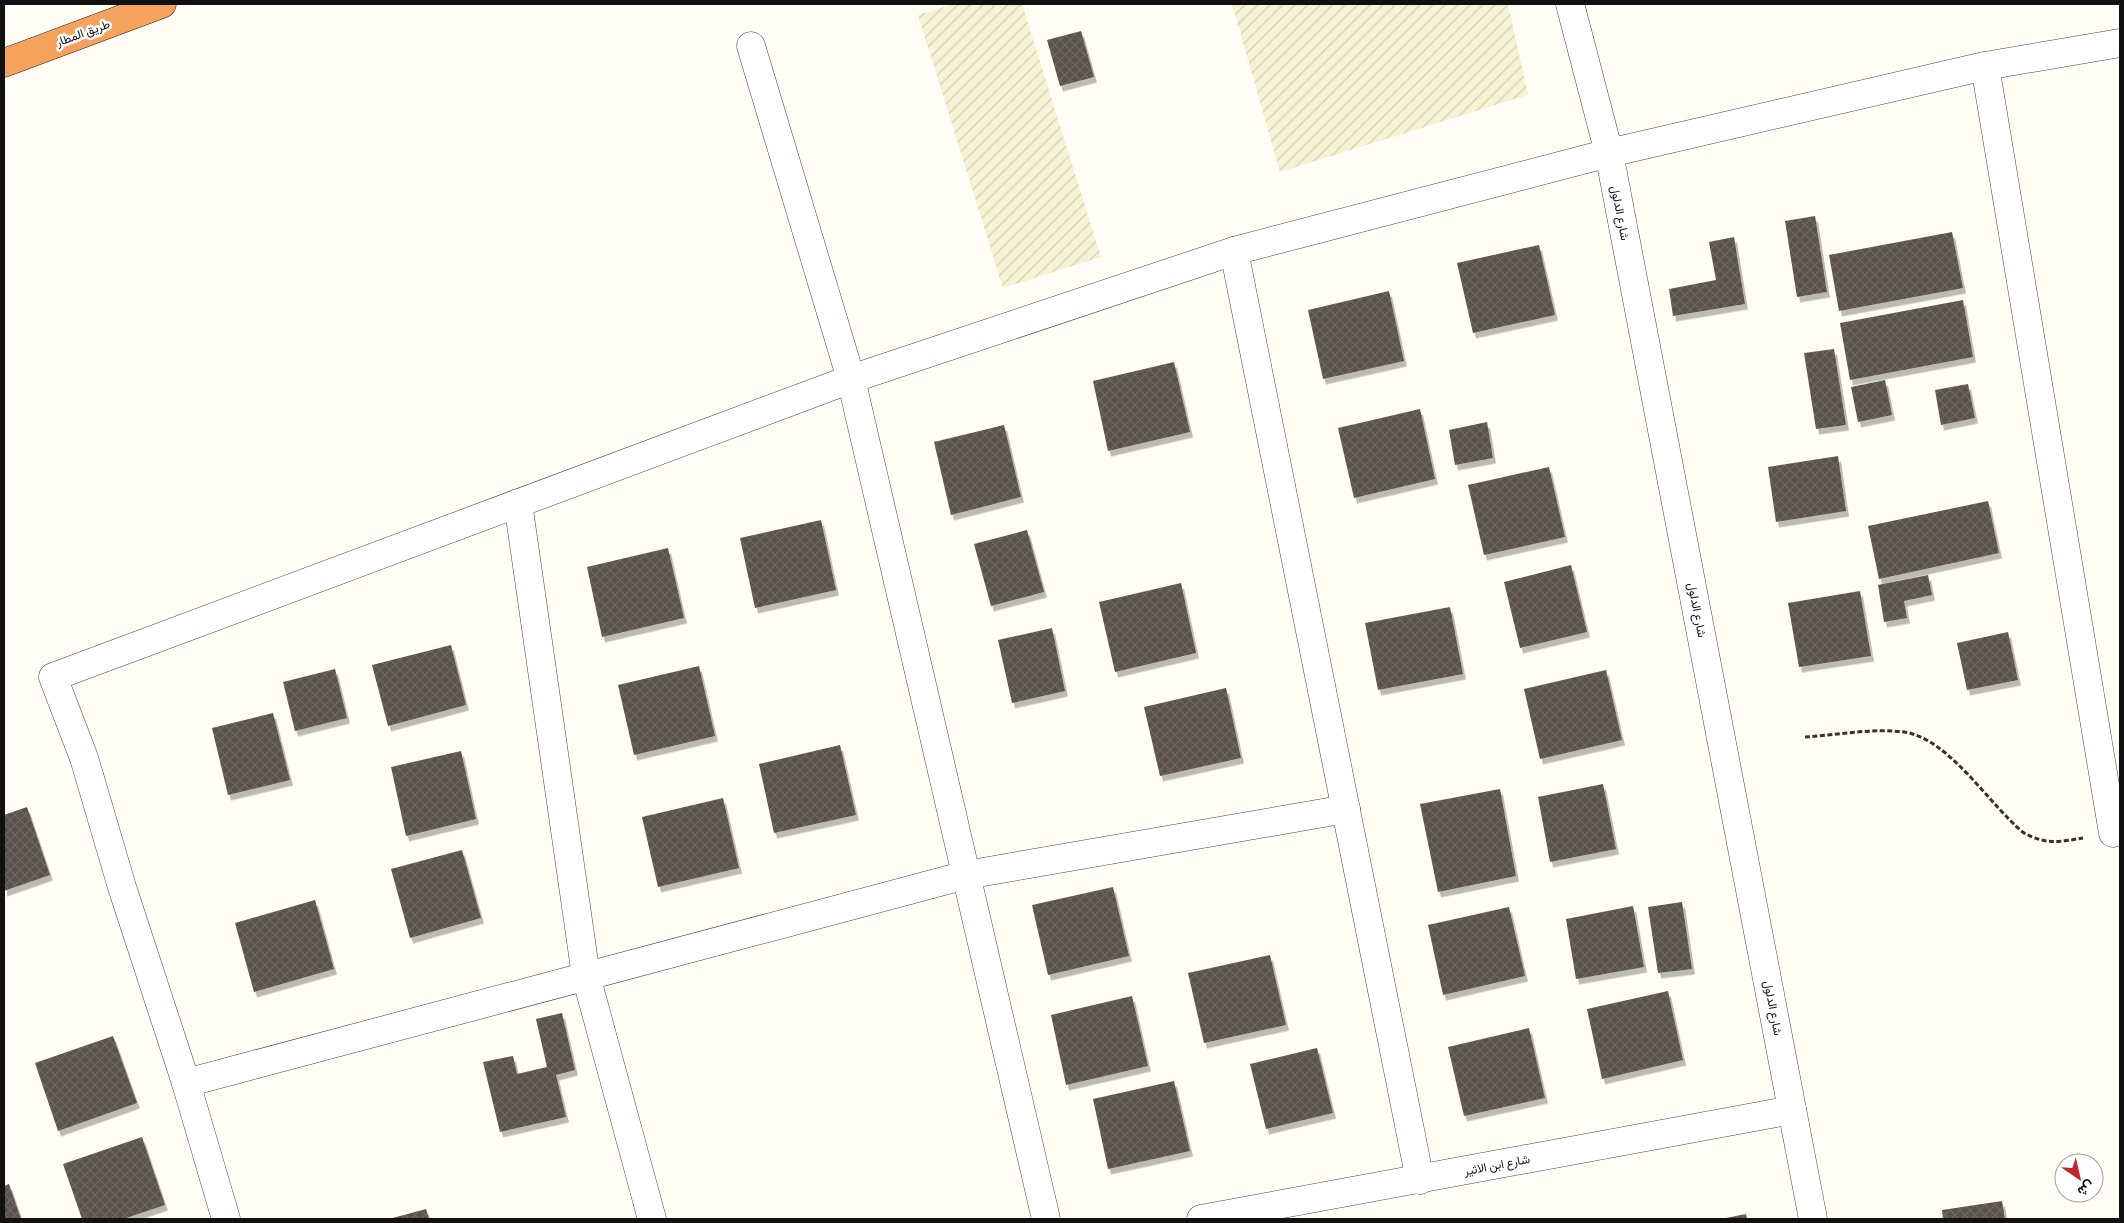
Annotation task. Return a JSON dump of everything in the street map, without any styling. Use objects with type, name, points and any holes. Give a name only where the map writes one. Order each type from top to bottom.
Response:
[{"type":"highway","name":"طريق المطار","points":[[4,63],[162,4]]},
{"type":"street","name":"شارع الدلول","points":[[1570,4],[1609,153],[1813,1219]]},
{"type":"street","points":[[226,1219],[186,1084],[122,887],[84,758],[53,677],[851,379],[1234,251],[1609,153],[1985,66],[2120,43]]},
{"type":"street","points":[[751,46],[851,379],[1046,1219]]},
{"type":"street","points":[[1985,66],[2113,833]]},
{"type":"street","points":[[1234,251],[1420,1180]]},
{"type":"street","points":[[518,503],[586,976],[652,1219]]},
{"type":"street","points":[[186,1084],[966,875],[1346,809]]},
{"type":"street","name":"شارع ابن الاثير","points":[[1201,1219],[1792,1110]]},
{"type":"path","points":[[1805,737],[1891,731],[1919,736],[1944,752],[2024,833],[2052,843],[2113,833]]},
{"type":"shaded area","points":[[954,4],[1022,4],[1101,257],[1003,288],[918,15]]},
{"type":"shaded area","points":[[1232,4],[1508,4],[1528,95],[1280,172]]},
{"type":"building","points":[[1081,31],[1094,77],[1060,86],[1047,40]]},
{"type":"building","points":[[1815,216],[1827,292],[1797,297],[1785,221]]},
{"type":"building","points":[[1952,232],[1963,288],[1839,311],[1829,255]]},
{"type":"building","points":[[1734,237],[1745,304],[1673,316],[1669,289],[1716,280],[1709,242]]},
{"type":"building","points":[[1539,245],[1555,315],[1473,333],[1457,263]]},
{"type":"building","points":[[1389,291],[1404,361],[1323,379],[1308,310]]},
{"type":"building","points":[[1963,300],[1973,357],[1850,380],[1840,323]]},
{"type":"building","points":[[1834,349],[1846,425],[1816,429],[1804,353]]},
{"type":"building","points":[[1174,362],[1190,432],[1108,451],[1093,381]]},
{"type":"building","points":[[1885,380],[1892,415],[1858,422],[1851,387]]},
{"type":"building","points":[[1968,384],[1975,418],[1941,425],[1935,390]]},
{"type":"building","points":[[1420,409],[1435,479],[1354,498],[1338,428]]},
{"type":"building","points":[[1487,422],[1493,458],[1455,465],[1449,430]]},
{"type":"building","points":[[1004,425],[1021,497],[951,515],[934,442]]},
{"type":"building","points":[[1838,456],[1846,511],[1776,522],[1768,467]]},
{"type":"building","points":[[1549,467],[1565,537],[1484,555],[1468,485]]},
{"type":"building","points":[[1988,501],[1999,553],[1879,579],[1868,526]]},
{"type":"building","points":[[821,520],[836,590],[755,608],[740,538]]},
{"type":"building","points":[[1027,530],[1044,592],[991,606],[974,544]]},
{"type":"building","points":[[668,548],[684,618],[602,637],[587,567]]},
{"type":"building","points":[[1571,565],[1587,632],[1520,648],[1504,582]]},
{"type":"building","points":[[1928,575],[1932,595],[1904,601],[1907,618],[1884,622],[1878,585]]},
{"type":"building","points":[[1181,583],[1196,653],[1115,672],[1099,602]]},
{"type":"building","points":[[1860,591],[1871,656],[1799,667],[1788,603]]},
{"type":"building","points":[[1450,607],[1463,674],[1378,690],[1365,623]]},
{"type":"building","points":[[1052,628],[1065,691],[1012,703],[998,640]]},
{"type":"building","points":[[2008,632],[2018,680],[1967,690],[1957,643]]},
{"type":"building","points":[[451,645],[466,705],[388,726],[372,665]]},
{"type":"building","points":[[699,666],[715,736],[634,755],[618,685]]},
{"type":"building","points":[[335,669],[347,718],[295,731],[283,682]]},
{"type":"building","points":[[1606,670],[1622,740],[1540,759],[1524,689]]},
{"type":"building","points":[[1226,688],[1241,758],[1160,776],[1144,707]]},
{"type":"building","points":[[273,713],[290,780],[228,795],[212,728]]},
{"type":"building","points":[[840,745],[856,815],[774,833],[759,764]]},
{"type":"building","points":[[461,751],[476,819],[406,836],[391,767]]},
{"type":"building","points":[[1603,784],[1616,849],[1550,862],[1538,797]]},
{"type":"building","points":[[1500,789],[1516,876],[1438,892],[1420,804]]},
{"type":"building","points":[[723,798],[739,868],[658,887],[642,817]]},
{"type":"building","points":[[27,807],[50,875],[4,891],[4,815]]},
{"type":"building","points":[[462,850],[481,918],[410,938],[391,869]]},
{"type":"building","points":[[1113,887],[1129,956],[1048,975],[1032,905]]},
{"type":"building","points":[[315,900],[334,969],[254,992],[235,923]]},
{"type":"building","points":[[1682,902],[1692,969],[1658,973],[1648,907]]},
{"type":"building","points":[[1633,906],[1644,967],[1576,979],[1566,919]]},
{"type":"building","points":[[1509,907],[1525,976],[1443,995],[1428,925]]},
{"type":"building","points":[[1270,955],[1286,1025],[1204,1043],[1188,973]]},
{"type":"building","points":[[1668,991],[1683,1060],[1602,1079],[1587,1009]]},
{"type":"building","points":[[1132,996],[1148,1066],[1066,1085],[1051,1015]]},
{"type":"building","points":[[562,1013],[575,1070],[556,1075],[566,1117],[500,1132],[483,1062],[513,1056],[517,1074],[547,1067],[536,1019]]},
{"type":"building","points":[[1529,1028],[1545,1098],[1464,1116],[1448,1047]]},
{"type":"building","points":[[113,1036],[137,1103],[58,1131],[35,1063]]},
{"type":"building","points":[[1317,1048],[1333,1113],[1266,1129],[1250,1064]]},
{"type":"building","points":[[1174,1081],[1190,1151],[1108,1169],[1093,1099]]},
{"type":"building","points":[[142,1137],[165,1205],[123,1219],[82,1219],[63,1164]]},
{"type":"building","points":[[9,1184],[21,1219],[4,1219],[4,1186]]},
{"type":"building","points":[[2002,1201],[2005,1219],[1943,1219],[1942,1210]]},
{"type":"building","points":[[426,1209],[429,1219],[389,1219]]},
{"type":"building","points":[[1746,1214],[1747,1219],[1726,1219],[1726,1218]]}]
